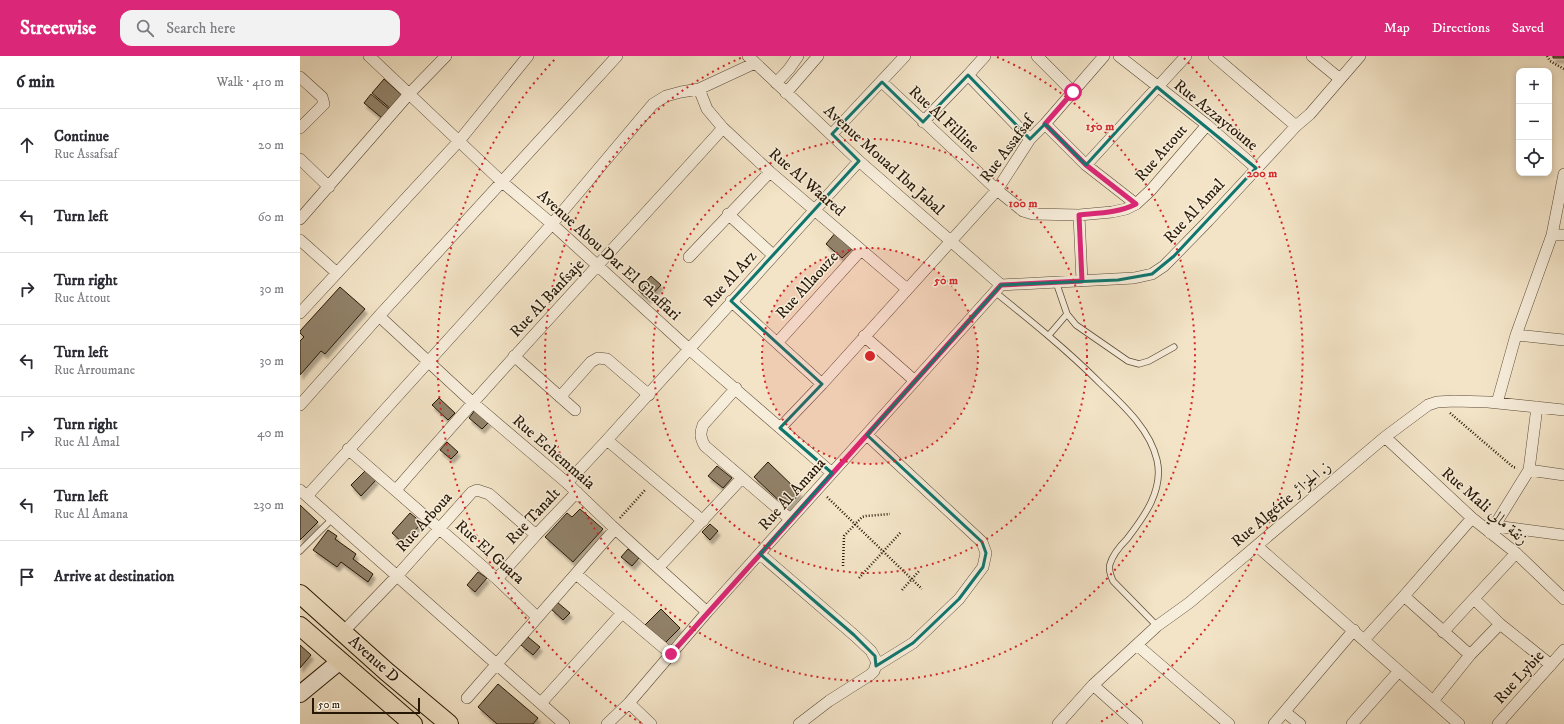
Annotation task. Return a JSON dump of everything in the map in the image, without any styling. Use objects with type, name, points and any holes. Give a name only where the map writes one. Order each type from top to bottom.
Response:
[{"type":"main road","name":"Avenue D","points":[[300,594],[344,631],[387,672],[449,724]]},
{"type":"main road","name":"Avenue D","points":[[300,626],[413,724]]},
{"type":"street","name":"Avenue Abou Dar El Ghaffari","points":[[369,56],[501,181],[552,224],[689,349],[736,388],[832,473]]},
{"type":"street","points":[[300,219],[409,94],[446,56]]},
{"type":"street","points":[[300,313],[459,141],[528,56]]},
{"type":"street","points":[[300,405],[378,316],[617,56]]},
{"type":"street","points":[[776,83],[789,69],[798,56]]},
{"type":"street","points":[[786,92],[818,56]]},
{"type":"street","points":[[832,134],[905,56]]},
{"type":"street","points":[[923,122],[985,56]]},
{"type":"street","points":[[1037,56],[1073,92]]},
{"type":"street","name":"Rue Assafsaf","points":[[951,241],[997,190],[1030,139],[1045,124],[1104,56]]},
{"type":"street","name":"Rue Azzaytoune","points":[[1119,56],[1157,88],[1207,125],[1256,168]]},
{"type":"street","points":[[1086,165],[1186,56]]},
{"type":"street","points":[[1214,56],[1296,126]]},
{"type":"street","points":[[1312,56],[1340,79]]},
{"type":"street","name":"Rue Al Amal","points":[[998,288],[1056,281],[1134,278],[1158,271],[1174,256],[1296,126],[1310,114],[1360,56]]},
{"type":"street","points":[[564,724],[303,493],[348,449],[428,362],[552,224],[653,104],[666,96],[699,89],[751,60]]},
{"type":"street","name":"Avenue Mouad Ibn Jabal","points":[[751,60],[832,134],[859,161],[951,241],[998,288]]},
{"type":"street","points":[[968,75],[1030,139]]},
{"type":"street","points":[[300,76],[322,97],[324,104],[300,128]]},
{"type":"street","name":"Rue Al Filline","points":[[882,82],[997,190],[1023,211],[1045,216]]},
{"type":"street","name":"Rue Al Waared","points":[[699,89],[707,109],[723,128],[770,172],[907,289]]},
{"type":"street","points":[[1045,124],[1086,165],[1136,204]]},
{"type":"street","name":"Rue Attout","points":[[1045,216],[1112,212],[1126,209],[1136,204],[1151,190],[1207,125]]},
{"type":"street","name":"Rue Al Banfsaje","points":[[396,490],[472,402],[723,128]]},
{"type":"street","points":[[300,159],[329,187]]},
{"type":"street","name":"Rue Al Arz","points":[[566,483],[648,395],[773,254],[859,161]]},
{"type":"street","points":[[689,257],[728,214],[770,172]]},
{"type":"street","points":[[1497,403],[1516,335],[1552,235],[1564,174]]},
{"type":"street","points":[[728,214],[773,254]]},
{"type":"street","points":[[1079,215],[1082,281]]},
{"type":"street","points":[[1552,235],[1564,235]]},
{"type":"street","points":[[300,240],[337,273]]},
{"type":"street","points":[[780,428],[822,384],[951,241]]},
{"type":"street","name":"Rue Allaouze","points":[[777,343],[861,250]]},
{"type":"street","name":"Rue Al Amana","points":[[607,724],[628,703],[707,612],[998,288]]},
{"type":"street","points":[[731,301],[822,384]]},
{"type":"street","name":"Rue Echemmaia","points":[[378,316],[472,402],[577,492],[614,528],[659,567],[707,612]]},
{"type":"street","points":[[1516,335],[1564,340]]},
{"type":"street","points":[[864,336],[915,381]]},
{"type":"street","points":[[514,356],[575,410]]},
{"type":"street","points":[[560,396],[591,362],[598,358],[607,359],[648,395]]},
{"type":"street","points":[[736,388],[703,425],[700,436],[704,446],[790,519]]},
{"type":"street","name":"Rue Algérie ز. الجزائر","points":[[1058,724],[1093,685],[1157,626],[1189,602],[1257,546],[1385,437],[1428,405],[1437,402],[1454,401],[1497,403],[1564,410]]},
{"type":"street","points":[[1537,407],[1529,470],[1492,529],[1564,536]]},
{"type":"street","points":[[798,724],[829,701],[870,675],[876,666],[913,643],[959,599],[983,567],[986,553],[982,542],[867,434]]},
{"type":"street","name":"Rue Mali زنقة مالي","points":[[1385,437],[1472,518],[1492,529],[1564,599]]},
{"type":"street","points":[[607,440],[703,521]]},
{"type":"street","name":"Rue El Guara","points":[[348,449],[497,579],[537,617]]},
{"type":"street","points":[[1529,470],[1564,475]]},
{"type":"street","points":[[659,567],[742,478]]},
{"type":"street","name":"Rue Arboua","points":[[344,631],[397,576],[472,492],[477,490],[489,494],[536,535]]},
{"type":"street","name":"Rue Tanalt","points":[[497,579],[577,492]]},
{"type":"street","points":[[1364,640],[1472,518]]},
{"type":"street","points":[[466,698],[576,574],[614,528]]},
{"type":"street","points":[[1257,546],[1459,724]]},
{"type":"street","points":[[1443,632],[1516,553]]},
{"type":"street","points":[[760,554],[854,635],[875,656],[877,662],[876,666]]},
{"type":"street","points":[[576,574],[671,654]]},
{"type":"street","points":[[1404,596],[1470,655]]},
{"type":"street","points":[[1474,599],[1500,624],[1551,666]]},
{"type":"street","points":[[541,703],[622,613]]},
{"type":"street","points":[[1433,701],[1470,655],[1500,624]]},
{"type":"street","points":[[1274,724],[1354,630]]},
{"type":"street","points":[[1137,645],[1229,724]]},
{"type":"street","name":"Rue Lybie","points":[[1498,724],[1564,650]]},
{"type":"street","points":[[300,694],[340,661]]},
{"type":"street","points":[[1359,722],[1399,672]]},
{"type":"street","points":[[1093,685],[1137,724]]},
{"type":"street","points":[[628,703],[651,724]]},
{"type":"street","points":[[1285,712],[1300,724]]},
{"type":"lane","points":[[1056,281],[1067,314],[1076,325],[1128,361],[1139,364],[1174,347]]},
{"type":"lane","points":[[998,288],[1120,402],[1150,440],[1158,461],[1158,482],[1152,502],[1142,520],[1114,554],[1109,565],[1113,581],[1157,626]]},
{"type":"lane","points":[[1049,336],[1067,314]]},
{"type":"lane","points":[[300,551],[332,519]]},
{"type":"path","points":[[1547,56],[1550,61],[1564,70]]},
{"type":"path","points":[[1437,402],[1513,467],[1529,470]]},
{"type":"path","points":[[614,528],[654,480]]},
{"type":"path","points":[[818,489],[922,589]]},
{"type":"path","points":[[843,566],[844,536],[855,524],[866,516],[890,514]]},
{"type":"path","points":[[859,578],[901,532]]},
{"type":"path","points":[[902,590],[920,570]]},
{"type":"highlighted area","points":[[968,75],[1030,139],[1045,124],[1086,165],[1157,87],[1256,168],[1174,256],[1152,274],[1118,280],[1001,285],[867,435],[982,542],[986,553],[983,567],[959,599],[913,643],[876,666],[875,656],[854,635],[760,554],[832,473],[780,428],[822,384],[731,301],[859,161],[832,134],[882,82],[923,122]]},
{"type":"building","points":[[1553,56],[1564,56],[1564,58],[1553,58]]},
{"type":"building","points":[[384,79],[403,96],[391,109],[372,93]]},
{"type":"building","points":[[371,94],[390,110],[382,118],[364,103]]},
{"type":"building","points":[[837,231],[855,246],[842,258],[826,244]]},
{"type":"building","points":[[651,276],[661,285],[648,299],[638,290]]},
{"type":"building","points":[[340,287],[365,309],[325,354],[321,351],[300,375],[300,341],[304,337],[300,331]]},
{"type":"building","points":[[439,398],[455,413],[448,420],[432,405]]},
{"type":"building","points":[[475,410],[489,422],[482,429],[469,418]]},
{"type":"building","points":[[447,442],[458,452],[451,459],[440,450]]},
{"type":"building","points":[[768,462],[800,493],[787,508],[754,477]]},
{"type":"building","points":[[717,466],[732,478],[723,488],[708,476]]},
{"type":"building","points":[[366,470],[376,480],[361,496],[351,485]]},
{"type":"building","points":[[300,505],[318,522],[300,540]]},
{"type":"building","points":[[580,509],[603,529],[573,562],[545,537],[567,513],[572,517]]},
{"type":"building","points":[[410,513],[422,523],[403,543],[392,533]]},
{"type":"building","points":[[710,524],[718,531],[710,540],[702,532]]},
{"type":"building","points":[[328,530],[337,536],[335,539],[356,554],[353,559],[373,574],[368,582],[341,562],[337,567],[313,550]]},
{"type":"building","points":[[628,549],[639,558],[632,566],[621,557]]},
{"type":"building","points":[[478,572],[487,578],[475,592],[467,585]]},
{"type":"building","points":[[557,602],[570,613],[563,620],[551,609]]},
{"type":"building","points":[[661,609],[680,628],[664,644],[645,625]]},
{"type":"building","points":[[528,637],[540,647],[533,655],[521,645]]},
{"type":"building","points":[[300,645],[311,655],[300,668]]},
{"type":"building","points":[[498,684],[538,718],[533,724],[497,724],[478,707]]},
{"type":"route","points":[[671,654],[790,519],[1001,285],[1056,281],[1082,281],[1079,215],[1112,212],[1126,209],[1136,204],[1086,165],[1045,124],[1073,92]]}]
